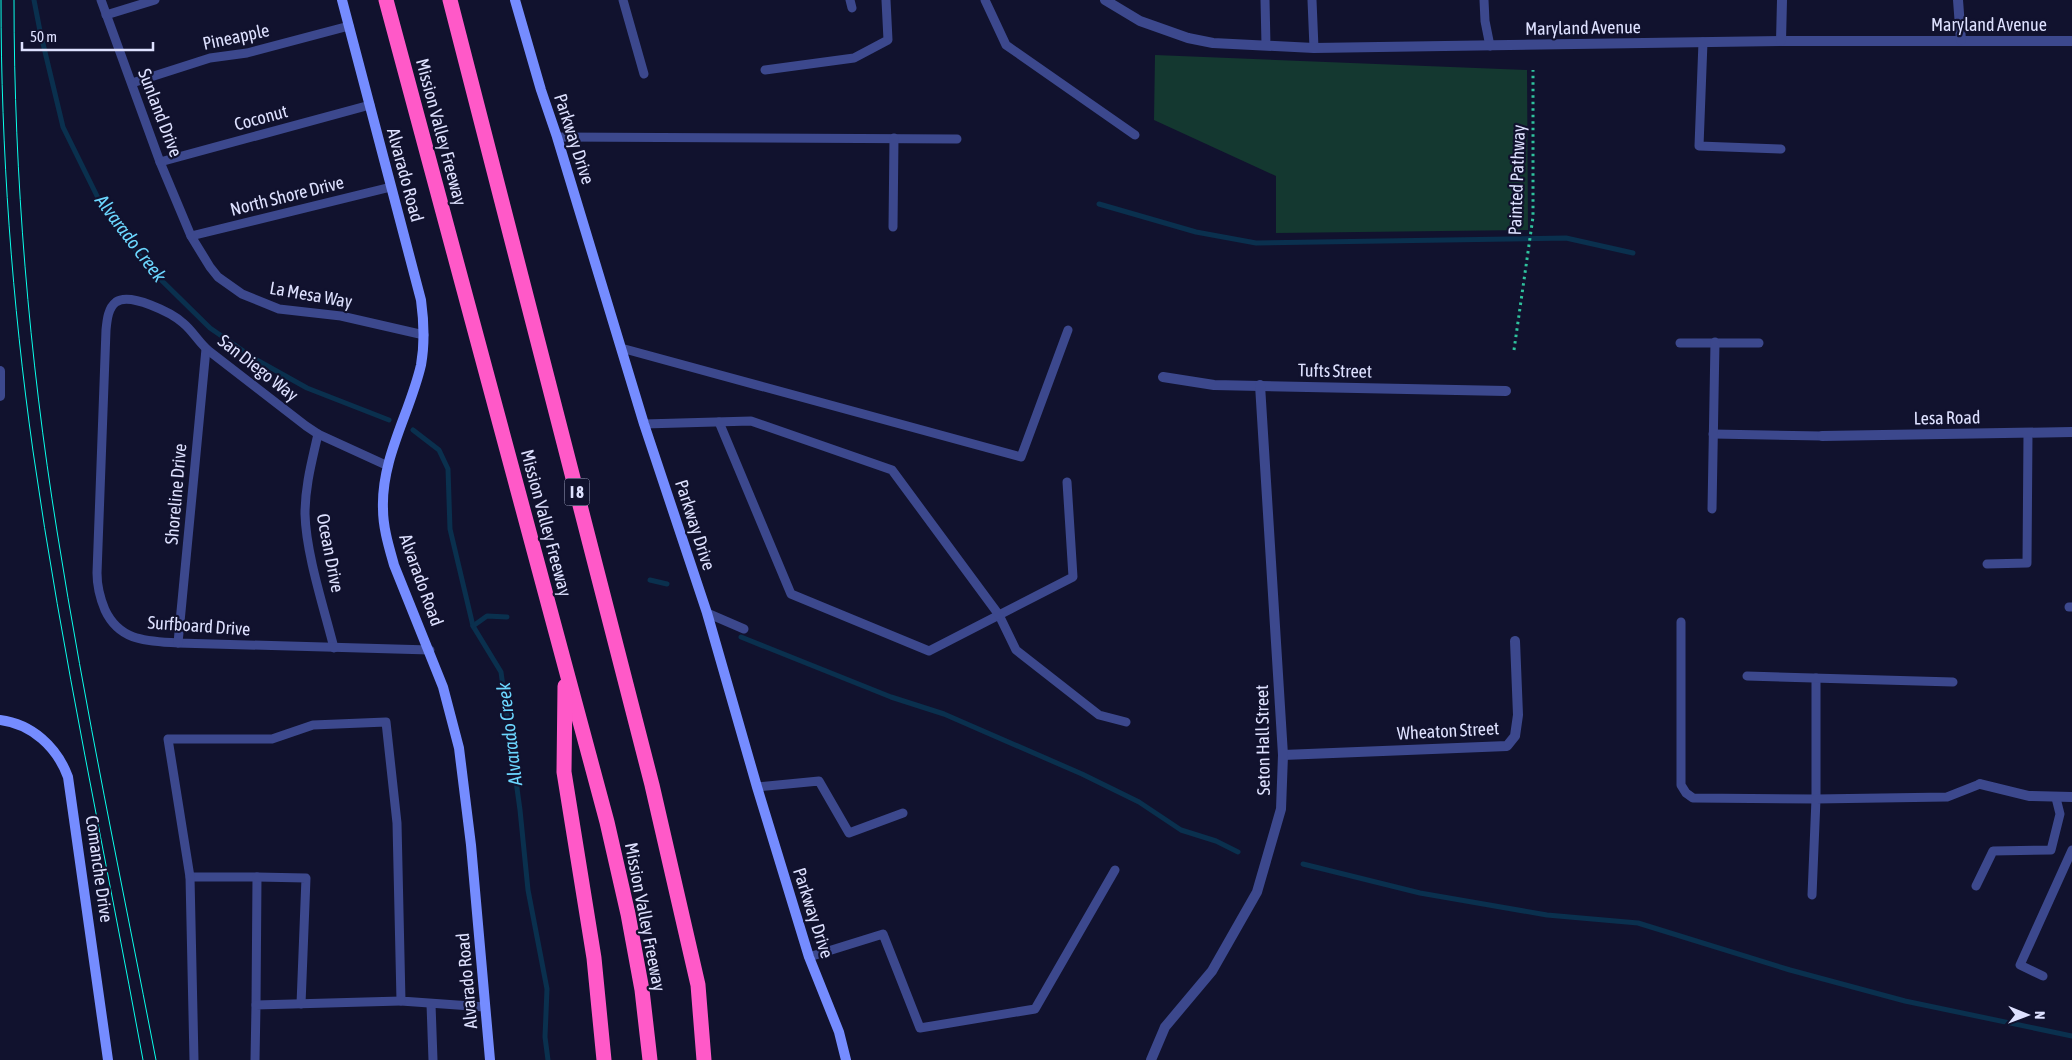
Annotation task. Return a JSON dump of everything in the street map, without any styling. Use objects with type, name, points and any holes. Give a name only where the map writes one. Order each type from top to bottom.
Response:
[{"type":"highway","name":"Mission Valley Freeway","points":[[386,0],[607,822],[628,914],[642,990],[650,1060]]},
{"type":"highway","name":"Mission Valley Freeway","points":[[450,0],[652,786],[698,986],[704,1060]]},
{"type":"highway","points":[[566,667],[564,772],[589,917],[604,1060]]},
{"type":"highway","points":[[698,986],[714,1060]]},
{"type":"street","name":"Alvarado Road","points":[[342,0],[421,300],[424,335],[421,366],[388,466],[383,508],[389,546],[430,650],[452,719],[464,778],[490,1060]]},
{"type":"street","name":"Parkway Drive","points":[[516,0],[541,90],[644,424],[707,613],[756,787],[809,957],[839,1032],[846,1060]]},
{"type":"street","name":"Maryland Avenue","points":[[1105,0],[1140,21],[1188,38],[1213,43],[1314,48],[1781,41],[2072,41]]},
{"type":"street","points":[[1781,41],[1782,0]]},
{"type":"street","points":[[1958,0],[1961,40]]},
{"type":"street","points":[[0,371],[0,396]]},
{"type":"street","name":"Tufts Street","points":[[1163,377],[1214,385],[1506,391]]},
{"type":"street","name":"Seton Hall Street","points":[[1151,1060],[1165,1027],[1212,971],[1257,892],[1281,809],[1283,755],[1260,385]]},
{"type":"street","name":"Lesa Road","points":[[1822,436],[2072,432]]},
{"type":"street","name":"Wheaton Street","points":[[1283,755],[1507,746],[1515,736],[1518,715],[1515,641]]},
{"type":"street","name":"Comanche Drive","points":[[0,720],[22,724],[40,736],[58,758],[68,777],[108,1060]]},
{"type":"street","points":[[1980,784],[2028,796],[2072,797]]},
{"type":"lane","name":"Sunland Drive","points":[[101,0],[160,162],[192,236]]},
{"type":"lane","points":[[106,14],[155,0]]},
{"type":"lane","points":[[622,0],[644,74]]},
{"type":"lane","points":[[765,70],[854,58],[888,40],[886,0]]},
{"type":"lane","points":[[985,0],[1006,45],[1135,135]]},
{"type":"lane","points":[[1265,0],[1266,45]]},
{"type":"lane","points":[[1312,0],[1314,48]]},
{"type":"lane","points":[[1484,0],[1485,21],[1490,46]]},
{"type":"lane","name":"Pineapple","points":[[132,83],[210,58],[247,53],[349,26]]},
{"type":"lane","points":[[1703,42],[1699,146],[1781,148]]},
{"type":"lane","name":"Coconut","points":[[160,162],[370,105]]},
{"type":"lane","points":[[557,137],[957,139]]},
{"type":"lane","points":[[893,227],[894,138]]},
{"type":"lane","name":"North Shore Drive","points":[[192,236],[391,187]]},
{"type":"lane","name":"La Mesa Way","points":[[192,236],[218,277],[229,286],[258,302],[279,309],[341,316],[424,335]]},
{"type":"lane","name":"San Diego Way","points":[[112,306],[118,300],[125,300],[166,310],[185,324],[206,348],[318,434],[388,466]]},
{"type":"lane","name":"Surfboard Drive","points":[[112,306],[106,330],[97,584],[108,617],[121,632],[146,640],[178,643],[430,650]]},
{"type":"lane","points":[[621,348],[1020,457],[1068,330]]},
{"type":"lane","points":[[1712,509],[1715,342]]},
{"type":"lane","points":[[1680,343],[1759,343]]},
{"type":"lane","name":"Shoreline Drive","points":[[178,643],[206,348]]},
{"type":"lane","points":[[644,424],[751,421],[892,470],[999,616],[1016,650],[1099,715],[1126,722]]},
{"type":"lane","points":[[719,422],[791,594],[929,651],[1073,577],[1067,482]]},
{"type":"lane","points":[[1987,564],[2027,563],[2028,433]]},
{"type":"lane","name":"Ocean Drive","points":[[318,434],[308,476],[305,515],[311,555],[334,648]]},
{"type":"lane","points":[[1714,434],[1822,436]]},
{"type":"lane","points":[[707,613],[744,629]]},
{"type":"lane","points":[[1680,622],[1681,785],[1686,793],[1694,798],[1816,799],[1947,796],[1980,784]]},
{"type":"lane","points":[[1747,676],[1953,682]]},
{"type":"lane","points":[[1812,894],[1816,799],[1816,678]]},
{"type":"lane","points":[[194,1060],[190,877],[168,739],[272,739],[313,726],[386,722],[397,823],[401,1001]]},
{"type":"lane","points":[[756,787],[819,781],[849,833],[903,813]]},
{"type":"lane","points":[[1976,886],[1993,851],[2051,850],[2060,814],[2056,798]]},
{"type":"lane","points":[[2043,976],[2020,965],[2072,850]]},
{"type":"lane","points":[[809,957],[883,934],[920,1028],[1035,1009],[1116,870]]},
{"type":"lane","points":[[190,877],[306,878],[301,1004]]},
{"type":"lane","points":[[255,1060],[257,877]]},
{"type":"lane","points":[[256,1005],[401,1001],[485,1007]]},
{"type":"lane","points":[[431,1004],[433,1060]]},
{"type":"path","name":"Painted Pathway","points":[[1514,350],[1533,216],[1533,70]]},
{"type":"green space","points":[[1155,55],[1527,70],[1528,230],[1276,233],[1276,176],[1154,120]]},
{"type":"waterway","name":"Alvarado Creek","points":[[34,0],[63,127],[99,200],[148,267],[210,328],[255,359],[307,388],[389,420]]},
{"type":"waterway","points":[[1099,204],[1196,232],[1256,243],[1566,238],[1633,253]]},
{"type":"waterway","name":"Alvarado Creek","points":[[413,430],[439,450],[448,469],[450,529],[473,626],[501,672],[520,810],[528,890],[547,989],[545,1037],[548,1060]]},
{"type":"waterway","points":[[650,580],[667,584]]},
{"type":"waterway","points":[[473,626],[487,616],[507,617]]},
{"type":"waterway","points":[[741,637],[891,697],[944,714],[1082,774],[1139,802],[1181,830],[1216,841],[1238,852]]},
{"type":"waterway","points":[[1303,864],[1420,893],[1547,915],[1638,923],[1790,970],[1905,1001],[2072,1036]]},
{"type":"tram line","points":[[1,0],[3,113],[9,226],[19,339],[33,451],[57,604],[143,1060]]},
{"type":"tram line","points":[[14,0],[20,200],[38,399],[57,531],[80,664],[156,1060]]}]
